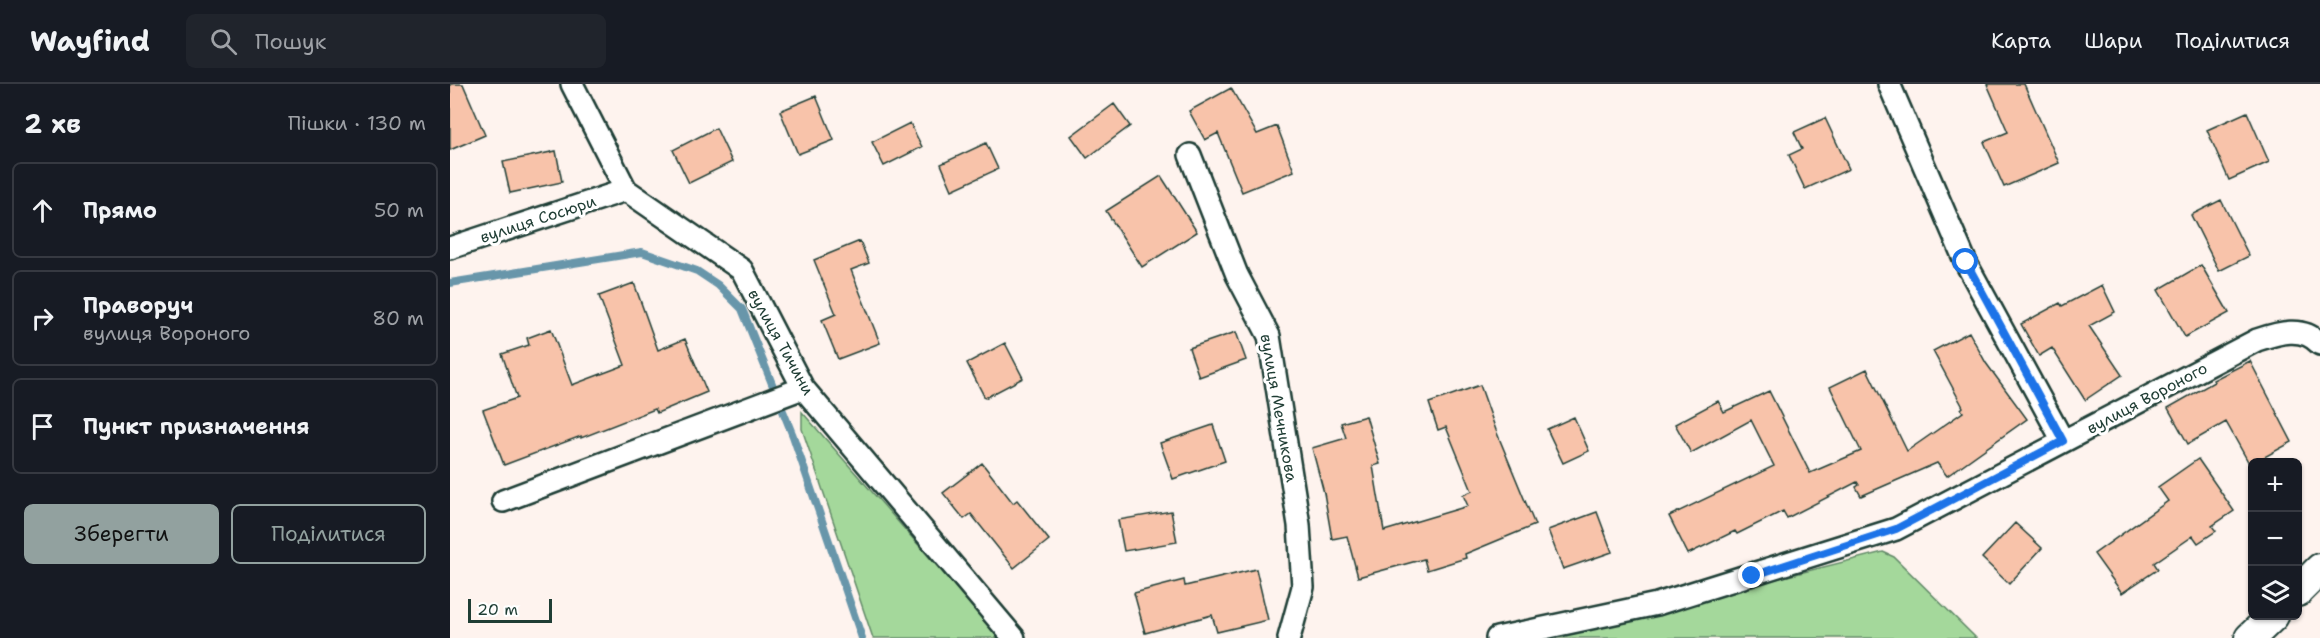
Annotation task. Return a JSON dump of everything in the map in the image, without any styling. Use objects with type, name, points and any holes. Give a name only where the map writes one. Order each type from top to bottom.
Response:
[{"type":"main road","points":[[2302,587],[2320,569]]},
{"type":"main road","points":[[2250,638],[2268,620]]},
{"type":"street","name":"вулиця Тичини","points":[[572,84],[626,190],[742,270],[797,390],[1014,638]]},
{"type":"street","points":[[1888,84],[1966,262],[2063,441]]},
{"type":"street","name":"вулиця Мечникова","points":[[1190,155],[1238,275],[1269,336],[1299,525],[1303,587],[1289,638]]},
{"type":"street","name":"вулиця Сосюри","points":[[450,248],[626,190]]},
{"type":"street","name":"вулиця Вороного","points":[[1497,638],[1657,604],[1896,529],[2257,340],[2281,332],[2299,332],[2320,344]]},
{"type":"street","points":[[504,501],[797,390]]},
{"type":"green space","points":[[802,412],[1000,638],[873,638],[802,429]]},
{"type":"green space","points":[[1883,552],[1894,557],[1976,638],[1542,638]]},
{"type":"building","points":[[450,84],[463,84],[485,135],[450,150]]},
{"type":"building","points":[[1987,84],[2024,84],[2059,163],[2004,187],[1984,142],[2008,132]]},
{"type":"building","points":[[1231,88],[1257,134],[1277,126],[1294,171],[1242,192],[1218,133],[1205,140],[1189,111]]},
{"type":"building","points":[[816,96],[834,140],[798,154],[780,111]]},
{"type":"building","points":[[1114,104],[1130,126],[1087,158],[1071,136]]},
{"type":"building","points":[[2247,112],[2269,162],[2229,180],[2207,130]]},
{"type":"building","points":[[1825,118],[1849,169],[1805,189],[1789,155],[1802,149],[1794,132]]},
{"type":"building","points":[[910,123],[922,147],[884,166],[872,142]]},
{"type":"building","points":[[716,128],[732,162],[689,183],[673,150]]},
{"type":"building","points":[[986,143],[998,169],[952,190],[941,164]]},
{"type":"building","points":[[556,151],[562,182],[510,193],[503,162]]},
{"type":"building","points":[[1161,176],[1197,232],[1142,267],[1106,211]]},
{"type":"building","points":[[2221,200],[2249,256],[2219,271],[2191,215]]},
{"type":"building","points":[[860,241],[869,263],[851,270],[880,343],[838,359],[822,320],[836,314],[814,260]]},
{"type":"building","points":[[2201,265],[2229,313],[2185,337],[2158,290]]},
{"type":"building","points":[[634,283],[658,350],[685,339],[707,392],[657,413],[655,409],[504,465],[483,410],[517,398],[502,354],[529,345],[527,338],[551,329],[572,385],[625,365],[599,296]]},
{"type":"building","points":[[2102,285],[2115,312],[2089,326],[2122,375],[2085,400],[2052,348],[2039,356],[2021,324],[2060,303],[2062,306]]},
{"type":"building","points":[[1236,332],[1246,360],[1199,377],[1189,348]]},
{"type":"building","points":[[1969,332],[1986,363],[2027,419],[1947,476],[1937,463],[1861,496],[1856,487],[1859,485],[1857,482],[1787,518],[1783,511],[1737,534],[1735,531],[1688,554],[1669,516],[1774,466],[1751,420],[1691,453],[1675,424],[1718,401],[1724,412],[1769,391],[1810,473],[1861,451],[1830,387],[1867,369],[1907,451],[1963,412],[1961,409],[1963,407],[1933,351]]},
{"type":"building","points":[[1005,343],[1023,378],[985,398],[967,363]]},
{"type":"building","points":[[2250,361],[2292,442],[2263,458],[2248,458],[2248,461],[2226,422],[2188,444],[2168,408],[2214,382],[2213,380]]},
{"type":"building","points":[[1480,385],[1535,525],[1465,554],[1466,558],[1427,570],[1424,559],[1358,577],[1347,536],[1332,539],[1324,493],[1312,448],[1346,438],[1341,423],[1366,416],[1380,464],[1373,466],[1384,531],[1468,506],[1463,495],[1472,491],[1446,427],[1438,430],[1429,403]]},
{"type":"building","points":[[1574,417],[1589,451],[1563,463],[1547,429]]},
{"type":"building","points":[[1213,425],[1225,461],[1173,479],[1160,443]]},
{"type":"building","points":[[2198,459],[2234,511],[2212,526],[2216,531],[2198,543],[2193,536],[2154,563],[2158,569],[2122,593],[2094,554],[2168,501],[2158,487]]},
{"type":"building","points":[[982,463],[1013,503],[1017,500],[1049,540],[1014,568],[971,514],[964,519],[943,493]]},
{"type":"building","points":[[1171,511],[1177,542],[1124,551],[1118,520]]},
{"type":"building","points":[[1597,512],[1612,552],[1563,569],[1548,530]]},
{"type":"building","points":[[2015,523],[2042,548],[2009,584],[1982,558]]},
{"type":"building","points":[[1256,569],[1268,620],[1217,632],[1212,615],[1145,633],[1134,593],[1184,580],[1185,586]]},
{"type":"waterway","points":[[450,283],[642,252],[697,271],[718,285],[742,309],[793,436],[862,638]]},
{"type":"route","points":[[1752,576],[1896,529],[2063,441],[1966,262]]}]
